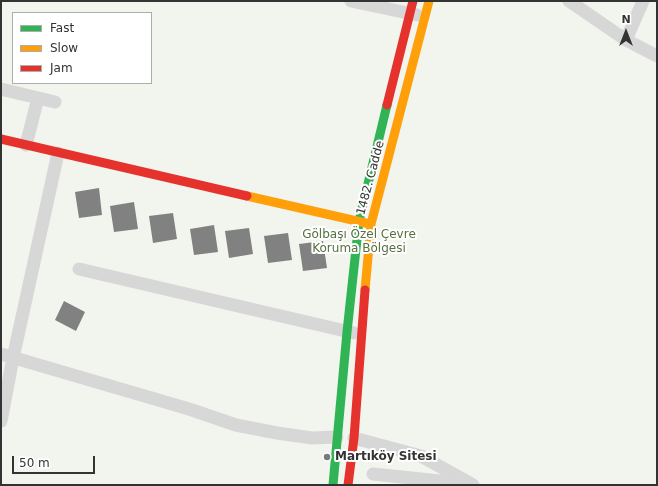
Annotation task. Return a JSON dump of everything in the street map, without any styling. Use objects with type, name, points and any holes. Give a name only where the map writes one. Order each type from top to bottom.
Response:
[{"type":"street","points":[[352,1],[425,17]]},
{"type":"street","name":"1482. Cadde","points":[[333,485],[358,221],[413,1]]},
{"type":"street","name":"1482. Cadde","points":[[348,485],[354,438],[371,224],[429,1]]},
{"type":"street","points":[[569,1],[626,40],[657,56]]},
{"type":"street","points":[[626,40],[643,1]]},
{"type":"street","points":[[1,89],[55,102]]},
{"type":"street","points":[[26,145],[38,98]]},
{"type":"street","points":[[1,139],[371,224]]},
{"type":"street","points":[[1,421],[7,356],[58,153]]},
{"type":"street","points":[[79,269],[361,335]]},
{"type":"street","points":[[7,356],[189,409],[236,425],[312,438],[354,438],[421,456],[474,485]]},
{"type":"street","points":[[417,482],[421,456]]},
{"type":"street","points":[[373,474],[417,482],[474,485]]},
{"type":"green space","name":"Gölbaşı Özel Çevre Koruma Bölgesi","points":[[1,1],[657,1],[657,485],[1,485]]},
{"type":"building","points":[[99,188],[102,215],[79,218],[75,192]]},
{"type":"building","points":[[134,202],[138,229],[114,232],[110,206]]},
{"type":"building","points":[[173,213],[177,239],[153,243],[149,216]]},
{"type":"building","points":[[214,225],[218,252],[194,255],[190,229]]},
{"type":"building","points":[[249,228],[253,254],[229,258],[225,231]]},
{"type":"building","points":[[288,233],[292,260],[268,263],[264,236]]},
{"type":"building","points":[[323,241],[327,268],[303,271],[299,244]]},
{"type":"building","points":[[64,301],[85,312],[76,331],[55,320]]},
{"type":"traffic: fast","points":[[333,485],[359,221],[387,105]]},
{"type":"traffic: slow","points":[[365,290],[371,224],[429,1]]},
{"type":"traffic: slow","points":[[247,196],[370,224]]},
{"type":"traffic: jam","points":[[387,105],[413,1]]},
{"type":"traffic: jam","points":[[1,139],[247,196]]},
{"type":"traffic: jam","points":[[348,485],[354,438],[365,290]]},
{"type":"place","name":"Martıköy Sitesi","points":[[327,457]]}]
